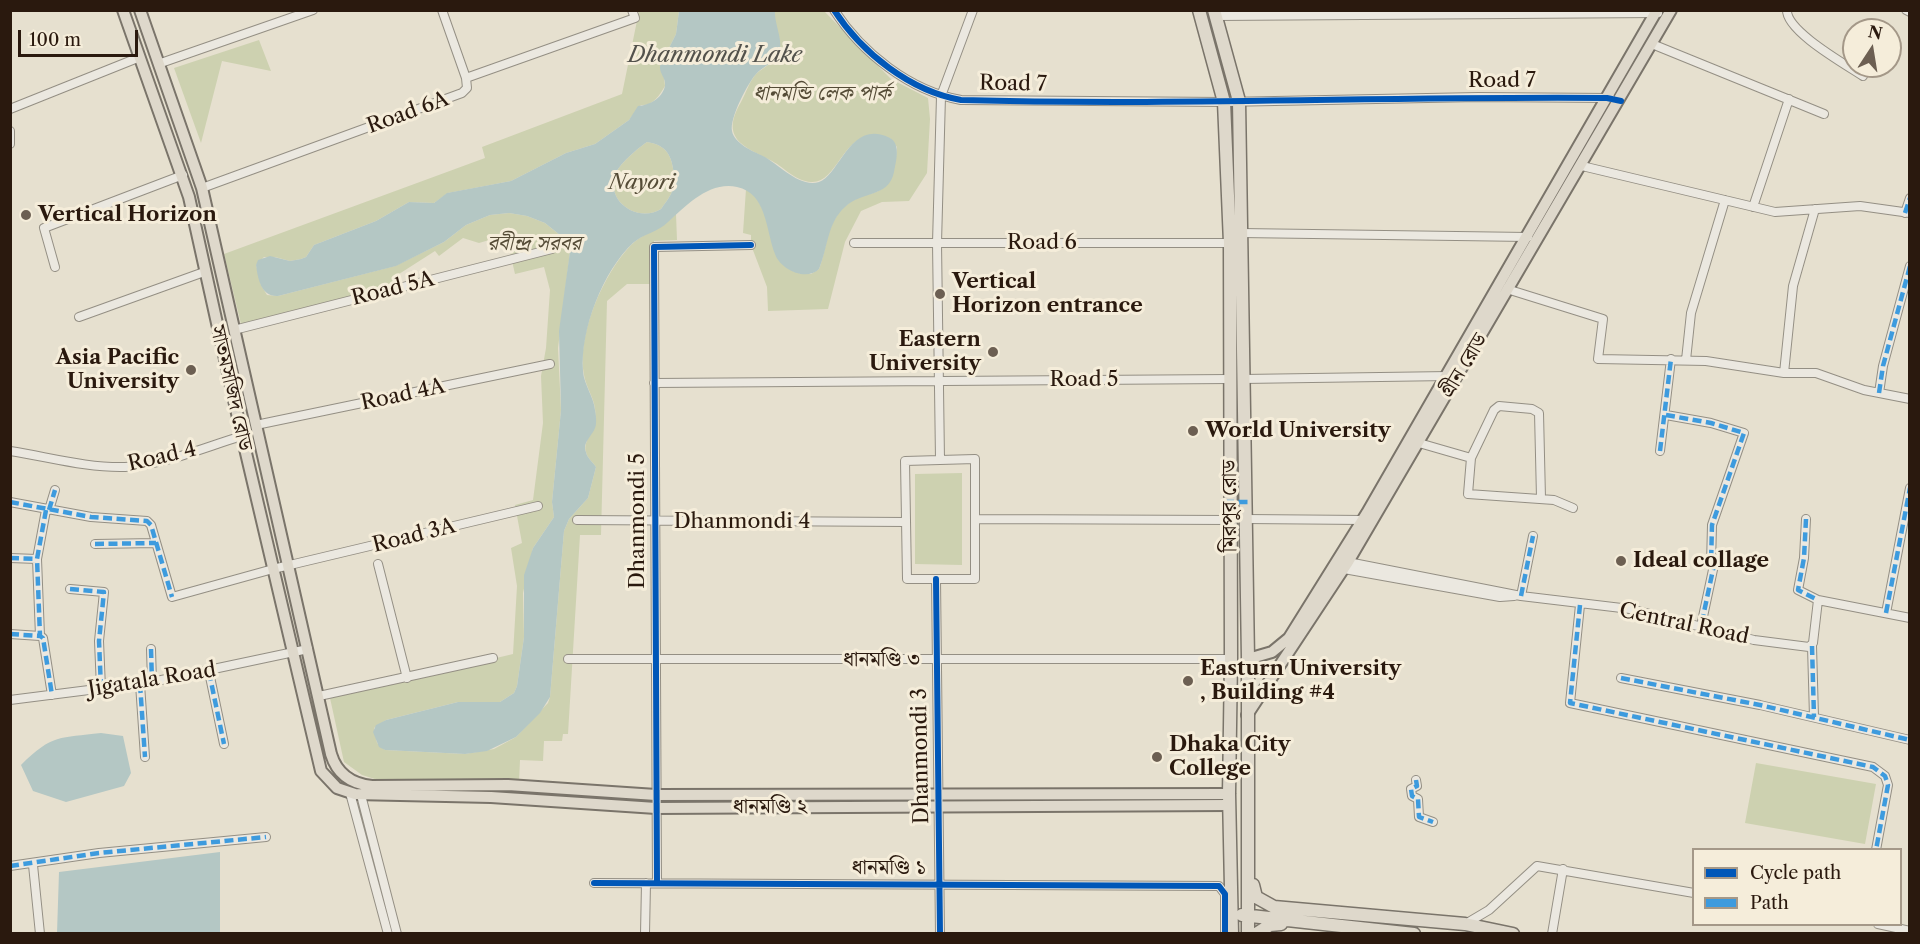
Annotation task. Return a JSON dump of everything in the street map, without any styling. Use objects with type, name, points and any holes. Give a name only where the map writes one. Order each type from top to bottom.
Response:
[{"type":"highway","name":"মিরপুর রোড","points":[[1199,10],[1224,102],[1246,519],[1248,933]]},
{"type":"highway","name":"মিরপুর রোড","points":[[1215,13],[1239,101],[1241,233],[1230,520],[1229,799],[1232,933]]},
{"type":"highway","points":[[1231,659],[1248,659]]},
{"type":"highway","points":[[1248,795],[1252,810],[1253,892],[1260,900],[1274,907],[1466,924],[1513,933]]},
{"type":"highway","points":[[1232,915],[1414,933]]},
{"type":"highway","points":[[1256,933],[1270,925],[1312,922]]},
{"type":"main road","name":"সাতমসজিদ রোড","points":[[123,10],[183,175],[321,771],[331,784],[355,794]]},
{"type":"main road","name":"সাতমসজিদ রোড","points":[[140,10],[202,188],[331,754],[337,767],[357,783]]},
{"type":"main road","name":"গ্রীন রোড","points":[[1247,715],[1346,565],[1367,520],[1445,376],[1528,237],[1656,12]]},
{"type":"main road","name":"গ্রীন রোড","points":[[1248,659],[1272,652],[1289,638],[1419,443],[1670,14]]},
{"type":"main road","name":"ধানমণ্ডি ২","points":[[357,783],[380,787],[508,784],[656,795],[939,794],[1229,799]]},
{"type":"main road","points":[[355,794],[357,783]]},
{"type":"main road","name":"ধানমণ্ডি ২","points":[[355,794],[491,797],[656,807],[939,806],[1229,799]]},
{"type":"street","points":[[158,64],[313,10]]},
{"type":"street","points":[[442,10],[466,78]]},
{"type":"street","name":"Road 7","points":[[834,10],[847,30],[878,58],[909,80],[941,96],[989,101],[1224,102],[1478,97],[1620,100]]},
{"type":"street","points":[[940,460],[937,243],[941,96],[973,10]]},
{"type":"street","points":[[1787,10],[1787,17],[1795,29],[1842,61]]},
{"type":"street","points":[[1215,13],[1656,12],[1670,14]]},
{"type":"street","name":"Road 6A","points":[[202,188],[462,93],[467,88],[466,78],[634,14]]},
{"type":"street","points":[[1652,44],[1824,114]]},
{"type":"street","points":[[10,109],[140,57]]},
{"type":"street","points":[[1753,207],[1789,99]]},
{"type":"street","points":[[1582,166],[1779,212],[1860,206],[1907,213],[1910,198]]},
{"type":"street","points":[[55,267],[44,228],[183,175]]},
{"type":"street","points":[[1686,360],[1691,313],[1725,200]]},
{"type":"street","points":[[1784,373],[1793,286],[1815,209]]},
{"type":"street","points":[[1241,233],[1528,237]]},
{"type":"street","name":"Road 6","points":[[854,243],[1230,243]]},
{"type":"street","name":"Dhanmondi 5","points":[[656,795],[654,247],[751,245]]},
{"type":"street","name":"Road 5A","points":[[234,330],[552,249]]},
{"type":"street","points":[[1879,393],[1883,366],[1910,266]]},
{"type":"street","points":[[79,316],[204,272]]},
{"type":"street","points":[[1510,290],[1603,319],[1599,358],[1686,360],[1784,373],[1816,373],[1879,393],[1910,399]]},
{"type":"street","points":[[1660,451],[1671,359]]},
{"type":"street","name":"Road 4A","points":[[256,425],[550,364]]},
{"type":"street","name":"Road 5","points":[[654,383],[1458,376]]},
{"type":"street","points":[[1541,498],[1539,413],[1536,410],[1496,408],[1471,458],[1467,492],[1470,496],[1541,498],[1554,500],[1573,508]]},
{"type":"street","points":[[1665,415],[1711,423],[1744,433],[1712,525],[1711,564],[1714,565],[1701,626]]},
{"type":"street","name":"Road 4","points":[[10,451],[87,465],[126,466],[145,464],[242,436]]},
{"type":"street","points":[[1419,443],[1471,458]]},
{"type":"street","points":[[975,459],[975,579],[907,579],[905,461],[940,460],[975,459]]},
{"type":"street","points":[[1886,613],[1910,488]]},
{"type":"street","points":[[52,694],[43,638],[40,636],[37,559],[47,510],[55,490]]},
{"type":"street","points":[[10,502],[91,518],[147,521],[156,543],[95,544]]},
{"type":"street","name":"Road 3A","points":[[156,543],[172,597],[273,569],[538,506]]},
{"type":"street","points":[[975,519],[1230,520]]},
{"type":"street","points":[[1246,519],[1367,520]]},
{"type":"street","points":[[1806,519],[1804,558],[1798,590],[1818,600],[1910,618]]},
{"type":"street","name":"Dhanmondi 4","points":[[577,520],[906,522]]},
{"type":"street","points":[[1521,596],[1533,536]]},
{"type":"street","points":[[10,558],[37,559]]},
{"type":"street","points":[[378,564],[407,678]]},
{"type":"street","name":"Central Road","points":[[1346,565],[1521,596],[1580,605],[1630,609],[1754,640],[1812,646]]},
{"type":"street","name":"Dhanmondi 3","points":[[936,579],[935,660],[940,933]]},
{"type":"street","points":[[70,589],[104,592],[99,641],[101,688]]},
{"type":"street","points":[[1814,717],[1812,646],[1818,600]]},
{"type":"street","points":[[1580,605],[1570,703],[1874,767],[1885,776],[1888,785],[1876,848]]},
{"type":"street","points":[[10,634],[40,636]]},
{"type":"street","points":[[151,649],[152,682]]},
{"type":"street","name":"Jigatala Road","points":[[10,700],[152,682],[209,672],[308,649]]},
{"type":"street","points":[[319,696],[494,658]]},
{"type":"street","name":"ধানমণ্ডি ৩","points":[[568,659],[656,661],[1231,659]]},
{"type":"street","points":[[209,672],[224,744]]},
{"type":"street","points":[[1621,678],[1814,717],[1910,740]]},
{"type":"street","points":[[140,684],[145,757]]},
{"type":"street","points":[[1416,780],[1417,786],[1411,789],[1412,796],[1418,799],[1419,817],[1433,822]]},
{"type":"street","points":[[355,794],[388,933]]},
{"type":"street","points":[[355,794],[397,933]]},
{"type":"street","points":[[656,795],[657,883]]},
{"type":"street","points":[[10,866],[33,865],[99,853],[266,837]]},
{"type":"street","points":[[33,865],[40,933]]},
{"type":"street","points":[[1466,924],[1489,910],[1537,866],[1692,893]]},
{"type":"street","points":[[1552,933],[1563,869]]},
{"type":"street","name":"ধানমণ্ডি ১","points":[[594,883],[1219,886],[1225,894],[1224,933]]},
{"type":"street","points":[[645,933],[646,883]]},
{"type":"street","points":[[1887,926],[1910,931]]},
{"type":"green space","name":"রবীন্দ্র সরবর","points":[[639,11],[679,11],[676,34],[662,62],[665,86],[655,100],[641,105],[629,120],[595,144],[566,153],[511,181],[448,193],[434,203],[409,202],[376,221],[314,245],[306,257],[301,259],[290,261],[264,257],[256,265],[261,285],[267,295],[278,296],[395,266],[444,242],[466,225],[490,215],[509,213],[527,216],[545,223],[571,244],[558,348],[561,410],[552,502],[554,517],[533,548],[523,593],[524,637],[517,686],[514,693],[500,702],[458,702],[386,720],[374,728],[377,743],[385,750],[465,754],[494,749],[516,737],[548,703],[564,531],[569,519],[588,498],[596,467],[585,448],[595,415],[584,375],[584,342],[588,324],[602,288],[621,257],[636,241],[676,214],[677,240],[654,241],[654,284],[627,284],[607,301],[601,535],[580,535],[568,734],[563,734],[562,741],[544,741],[543,761],[520,760],[519,782],[378,780],[362,775],[344,762],[330,698],[513,654],[517,586],[511,548],[522,543],[515,505],[533,500],[543,423],[541,376],[546,348],[550,290],[544,267],[515,274],[506,235],[479,243],[463,238],[439,256],[435,251],[399,274],[402,287],[242,328],[224,254],[485,158],[482,147],[622,94]]},
{"type":"green space","name":"ধানমন্ডি লেক পার্ক","points":[[775,11],[824,11],[891,79],[928,98],[930,119],[927,173],[909,201],[882,202],[861,211],[845,242],[828,309],[768,311],[767,287],[751,245],[751,235],[743,233],[746,189],[755,196],[763,209],[780,258],[787,267],[797,273],[811,274],[819,269],[837,215],[847,204],[883,188],[889,180],[897,147],[891,139],[875,135],[862,138],[852,145],[821,180],[811,182],[795,177],[752,151],[737,139],[733,124],[735,114],[749,84],[777,53]]},
{"type":"green space","points":[[259,40],[271,71],[222,61],[201,143],[174,68]]},
{"type":"green space","name":"Nayori","points":[[647,142],[664,149],[670,157],[674,187],[661,209],[652,213],[634,212],[620,201],[613,185],[620,166]]},
{"type":"green space","points":[[962,473],[962,565],[915,564],[915,474]]},
{"type":"green space","points":[[1756,763],[1876,784],[1865,844],[1745,823]]},
{"type":"water","name":"Dhanmondi Lake","points":[[679,11],[775,11],[780,50],[776,58],[753,78],[744,92],[733,118],[733,135],[744,146],[797,179],[812,183],[819,182],[826,177],[855,141],[865,135],[876,134],[890,138],[896,144],[897,158],[891,180],[881,190],[851,202],[839,213],[831,228],[819,269],[814,273],[801,274],[782,264],[775,254],[760,205],[747,191],[727,186],[699,196],[660,228],[633,243],[622,255],[603,285],[585,338],[583,371],[594,405],[596,422],[585,449],[596,467],[588,498],[569,519],[564,531],[550,697],[540,713],[516,737],[487,751],[465,754],[385,750],[379,747],[373,732],[376,725],[386,720],[458,702],[500,702],[514,693],[517,686],[524,637],[524,575],[533,548],[554,517],[552,502],[561,410],[559,331],[571,244],[545,223],[527,216],[509,213],[490,215],[466,225],[444,242],[396,266],[278,296],[268,294],[261,286],[256,265],[258,260],[270,256],[290,261],[301,259],[306,257],[314,245],[376,221],[409,202],[434,203],[447,193],[511,181],[566,153],[595,144],[629,120],[638,106],[651,103],[661,94],[665,83],[660,66],[676,34]],"holes":[[[647,142],[664,149],[670,157],[674,187],[661,209],[652,213],[634,212],[626,207],[615,194],[613,185],[615,175],[624,162],[639,148]]]},
{"type":"water","points":[[101,733],[123,736],[131,773],[124,786],[66,802],[33,791],[21,765],[32,755],[57,739]]},
{"type":"water","points":[[220,852],[220,933],[57,933],[59,872]]},
{"type":"marked path","points":[[1905,213],[1910,198]]},
{"type":"marked path","points":[[1879,393],[1883,366],[1910,266]]},
{"type":"marked path","points":[[1660,451],[1671,359]]},
{"type":"marked path","points":[[1666,415],[1711,423],[1744,433],[1712,525],[1711,564],[1714,565],[1701,626]]},
{"type":"marked path","points":[[1886,613],[1910,488]]},
{"type":"marked path","points":[[49,510],[55,490]]},
{"type":"marked path","points":[[10,502],[91,517],[147,521],[151,525],[172,597]]},
{"type":"marked path","points":[[1225,502],[1251,502]]},
{"type":"marked path","points":[[46,510],[37,559],[40,636],[43,638],[52,695]]},
{"type":"marked path","points":[[1806,519],[1804,558],[1798,590],[1818,600]]},
{"type":"marked path","points":[[1521,596],[1533,536]]},
{"type":"marked path","points":[[95,544],[156,543]]},
{"type":"marked path","points":[[10,558],[37,559]]},
{"type":"marked path","points":[[70,589],[104,592],[99,641],[101,688]]},
{"type":"marked path","points":[[1580,605],[1570,703],[1873,767],[1885,776],[1888,785],[1876,848]]},
{"type":"marked path","points":[[10,634],[40,636]]},
{"type":"marked path","points":[[1812,646],[1814,717]]},
{"type":"marked path","points":[[151,649],[152,682]]},
{"type":"marked path","points":[[209,672],[224,744]]},
{"type":"marked path","points":[[1621,678],[1760,705],[1910,740]]},
{"type":"marked path","points":[[140,684],[145,757]]},
{"type":"marked path","points":[[1416,780],[1417,786],[1411,789],[1412,796],[1418,799],[1419,817],[1433,822]]},
{"type":"marked path","points":[[10,866],[99,853],[266,837]]},
{"type":"cycle path","points":[[834,10],[858,41],[889,68],[924,88],[961,100],[1123,102],[1607,98],[1621,101]]},
{"type":"cycle path","points":[[657,883],[654,247],[751,245]]},
{"type":"cycle path","points":[[936,579],[940,934]]},
{"type":"cycle path","points":[[594,883],[1219,886],[1225,894],[1225,934]]},
{"type":"place","name":"Vertical Horizon","points":[[26,215]]},
{"type":"place","name":"Vertical Horizon entrance","points":[[940,294]]},
{"type":"place","name":"Eastern University","points":[[993,352]]},
{"type":"place","name":"Asia Pacific University","points":[[191,370]]},
{"type":"place","name":"World University","points":[[1193,431]]},
{"type":"place","name":"Ideal collage","points":[[1621,561]]},
{"type":"place","name":"Easturn University , Building #4","points":[[1188,681]]},
{"type":"place","name":"Dhaka City College","points":[[1157,757]]}]
